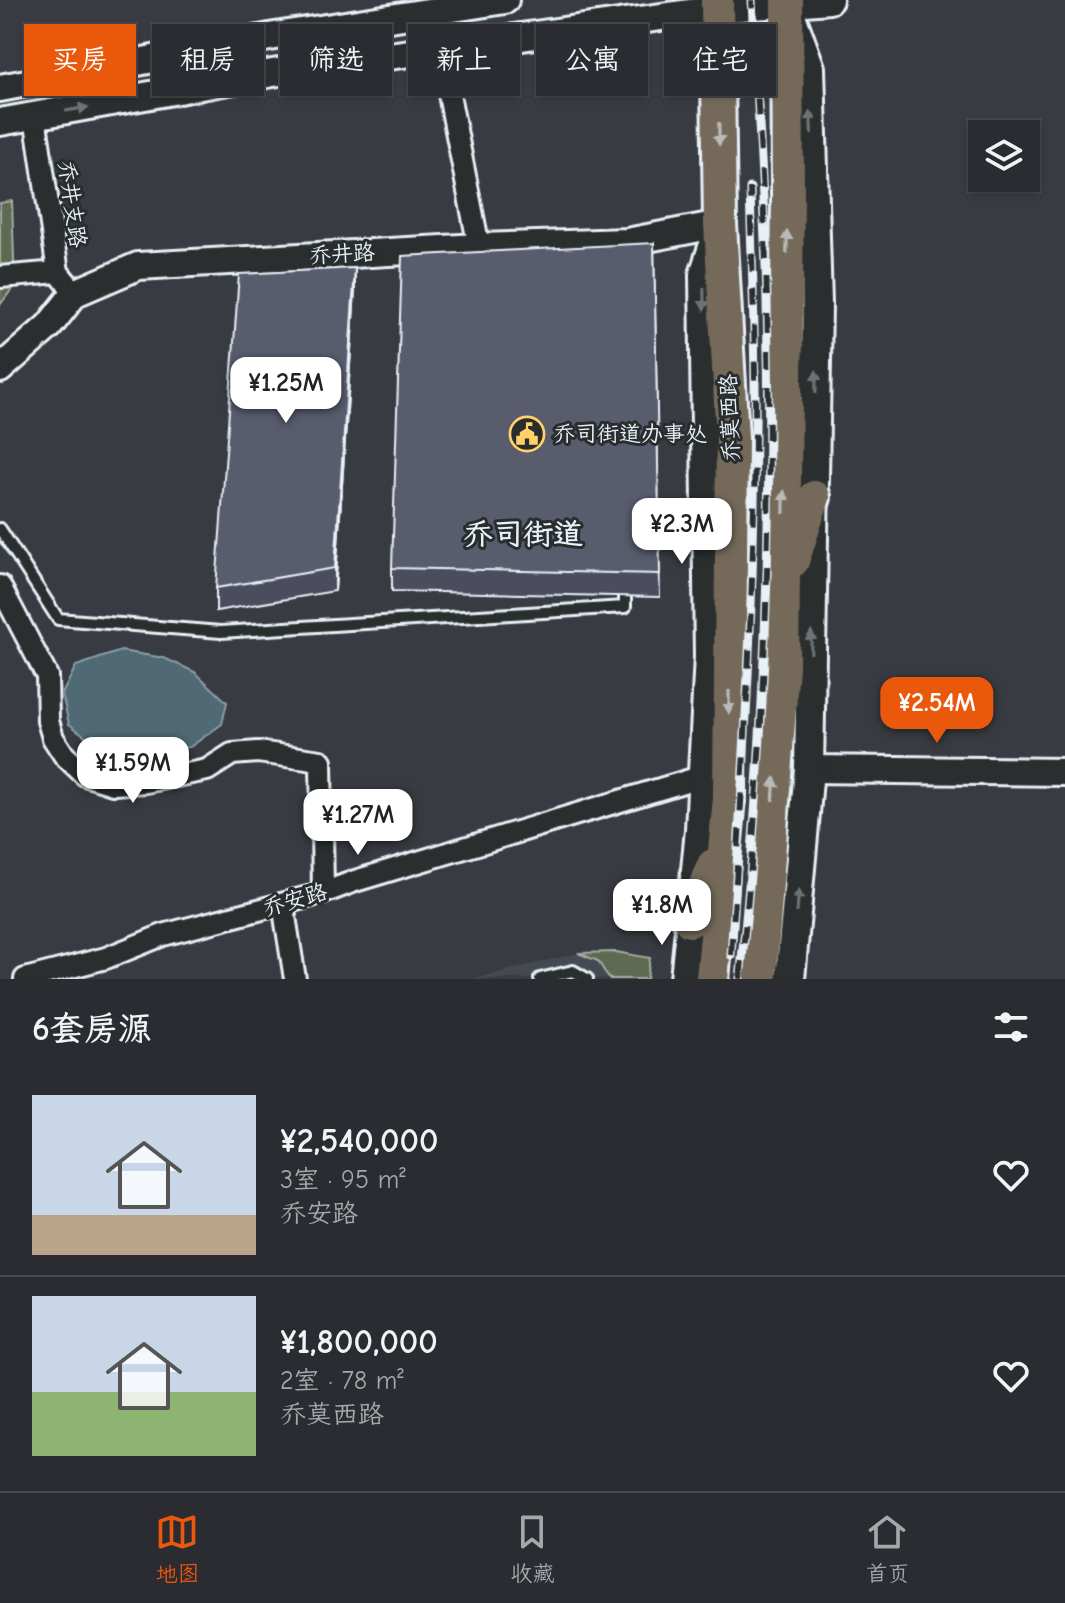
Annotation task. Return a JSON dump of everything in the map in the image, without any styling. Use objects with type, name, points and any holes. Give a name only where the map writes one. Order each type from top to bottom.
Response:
[{"type":"main road","points":[[787,1],[810,68],[817,304],[809,769],[790,979]]},
{"type":"main road","points":[[760,979],[783,666],[787,1]]},
{"type":"main road","name":"乔莫西路","points":[[712,979],[729,798],[732,438],[720,224],[717,4]]},
{"type":"main road","points":[[685,979],[700,830],[709,656],[704,275],[720,224]]},
{"type":"main road","points":[[783,590],[814,497]]},
{"type":"main road","points":[[690,921],[727,832]]},
{"type":"street","points":[[0,88],[275,36],[505,0]]},
{"type":"street","points":[[520,36],[717,4],[829,0]]},
{"type":"street","points":[[0,122],[284,71],[408,54]]},
{"type":"street","points":[[449,96],[479,247]]},
{"type":"street","name":"乔井支路","points":[[35,116],[58,272],[75,293]]},
{"type":"street","name":"乔井路","points":[[0,369],[49,326],[75,293],[138,266],[450,256],[479,247],[627,249],[720,224]]},
{"type":"street","points":[[0,277],[58,272]]},
{"type":"street","points":[[0,586],[47,676],[48,721],[53,738],[64,755],[85,775],[113,784],[146,782],[207,770],[232,754],[258,752],[321,761],[323,893]]},
{"type":"street","points":[[809,769],[1065,772]]},
{"type":"street","name":"乔安路","points":[[25,979],[106,958],[163,935],[323,893],[703,776]]},
{"type":"street","points":[[283,904],[295,979]]},
{"type":"lane","points":[[0,529],[58,619],[221,632],[625,607],[625,577]]},
{"type":"lane","points":[[540,979],[573,971],[587,979]]},
{"type":"shaded area","points":[[616,952],[612,979],[472,979],[578,953]]},
{"type":"green space","points":[[12,201],[15,285],[0,305],[0,203]]},
{"type":"green space","points":[[616,952],[650,958],[647,979],[609,979],[598,961],[578,953]]},
{"type":"water","points":[[121,651],[164,658],[195,672],[227,702],[222,724],[190,747],[108,753],[69,724],[62,694],[76,666]]},
{"type":"building","name":"乔司街道办事处","points":[[654,243],[660,574],[392,568],[402,256]]},
{"type":"building","points":[[355,268],[335,568],[216,588],[239,274]]},
{"type":"railway","points":[[740,979],[761,726],[769,472],[766,264],[752,0]]},
{"type":"railway","points":[[731,955],[753,563],[755,371],[750,188]]},
{"type":"place","name":"乔司街道办事处","points":[[527,434]]},
{"type":"district","name":"乔司街道","points":[[523,534]]}]
